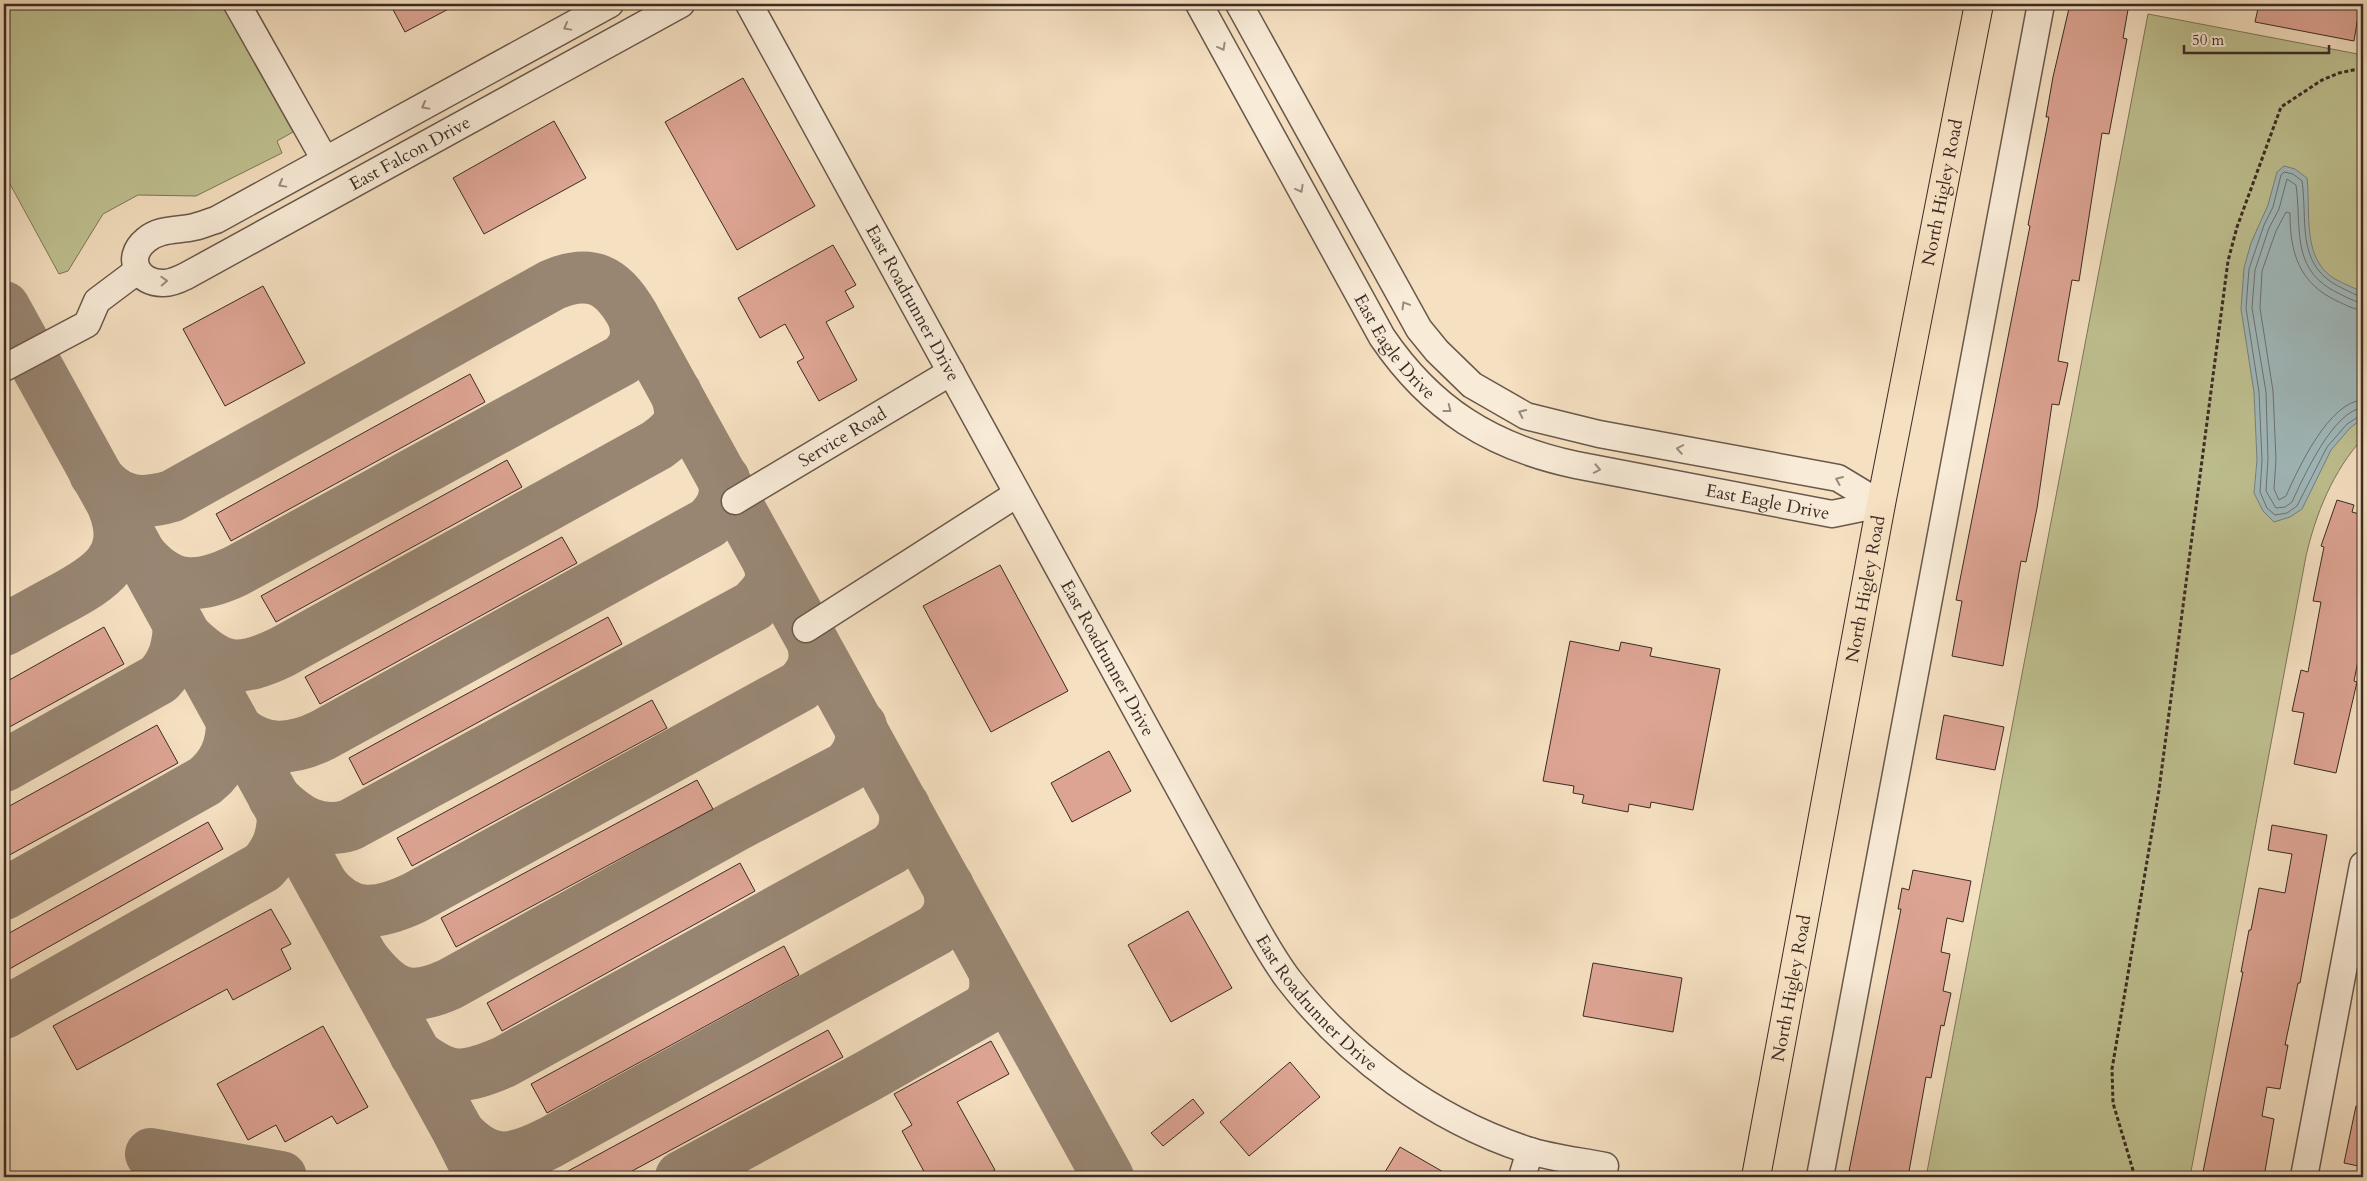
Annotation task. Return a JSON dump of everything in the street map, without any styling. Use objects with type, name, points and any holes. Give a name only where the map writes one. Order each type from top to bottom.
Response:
[{"type":"main road","name":"North Higley Road","points":[[1756,1177],[1881,504],[1979,4]]},
{"type":"street","points":[[237,4],[326,160]]},
{"type":"street","name":"East Falcon Drive","points":[[610,4],[216,220],[194,227],[161,232],[146,239],[137,250],[134,261],[137,272],[146,278],[165,283],[186,276],[681,4]]},
{"type":"street","name":"East Roadrunner Drive","points":[[749,4],[1247,912],[1288,978],[1342,1039],[1380,1072],[1442,1113],[1471,1128],[1530,1151],[1605,1166]]},
{"type":"street","name":"East Eagle Drive","points":[[1199,4],[1382,337],[1412,378],[1451,412],[1503,443],[1550,459],[1576,465],[1832,514],[1881,504]]},
{"type":"street","name":"East Eagle Drive","points":[[1239,4],[1420,329],[1437,351],[1472,385],[1526,416],[1599,434],[1838,478],[1881,504]]},
{"type":"street","points":[[1820,1177],[2041,4]]},
{"type":"street","points":[[1237,75],[1268,57]]},
{"type":"street","points":[[4,368],[87,324],[97,301],[137,272]]},
{"type":"street","name":"Service Road","points":[[735,501],[951,372]]},
{"type":"street","points":[[806,629],[1017,494]]},
{"type":"street","points":[[2304,1177],[2363,865]]},
{"type":"street","points":[[1522,1177],[1530,1151]]},
{"type":"path","points":[[2135,1177],[2113,1103],[2112,1069],[2159,790],[2228,261],[2237,227],[2281,107],[2322,80],[2339,72],[2363,68]]},
{"type":"green space","points":[[4,4],[223,4],[293,132],[277,141],[282,153],[196,196],[138,195],[103,214],[68,271],[59,274],[4,173]]},
{"type":"green space","points":[[2148,14],[2363,55],[2363,438],[2334,478],[2315,524],[2306,556],[2190,1177],[1926,1177]]},
{"type":"water","points":[[2284,166],[2295,169],[2307,178],[2310,233],[2312,247],[2317,259],[2324,270],[2335,279],[2363,292],[2363,418],[2350,428],[2331,450],[2302,509],[2290,517],[2274,522],[2263,511],[2254,493],[2257,460],[2254,392],[2241,309],[2244,268],[2251,243],[2268,205],[2277,172]]},
{"type":"building","points":[[390,4],[458,4],[405,32]]},
{"type":"building","points":[[2070,4],[2129,4],[2123,38],[2127,39],[2109,134],[2102,133],[2079,281],[2072,280],[2058,361],[2068,363],[2059,405],[2052,404],[2037,508],[2026,562],[2021,561],[2003,666],[1952,656],[1962,601],[1956,600],[2030,226],[2028,225],[2049,117],[2046,117],[2053,77]]},
{"type":"building","points":[[2259,4],[2360,4],[2354,41],[2255,22]]},
{"type":"building","points":[[743,78],[815,206],[737,250],[665,122]]},
{"type":"building","points":[[554,121],[586,178],[484,234],[453,178]]},
{"type":"building","points":[[833,245],[856,285],[845,291],[854,307],[826,322],[857,380],[819,401],[797,362],[804,358],[785,324],[760,338],[738,298]]},
{"type":"building","points":[[263,286],[305,363],[225,406],[183,329]]},
{"type":"building","points":[[470,374],[485,402],[231,541],[216,514]]},
{"type":"building","points":[[507,460],[522,487],[276,622],[261,596]]},
{"type":"building","points":[[2337,500],[2354,505],[2352,512],[2363,515],[2363,636],[2354,681],[2357,682],[2336,773],[2294,764],[2304,713],[2292,711],[2301,670],[2308,672],[2321,602],[2313,601],[2324,547],[2321,546]]},
{"type":"building","points":[[562,537],[577,563],[320,704],[305,677]]},
{"type":"building","points":[[1000,565],[1068,691],[991,732],[923,606]]},
{"type":"building","points":[[608,617],[622,644],[363,785],[349,758]]},
{"type":"building","points":[[104,627],[124,664],[4,730],[4,683]]},
{"type":"building","points":[[1570,641],[1619,651],[1621,642],[1652,648],[1650,656],[1720,669],[1693,810],[1651,802],[1650,808],[1629,804],[1628,812],[1582,803],[1584,795],[1573,793],[1574,786],[1543,781]]},
{"type":"building","points":[[652,700],[667,728],[412,866],[397,838]]},
{"type":"building","points":[[1944,715],[2004,727],[1995,770],[1936,759]]},
{"type":"building","points":[[157,725],[178,763],[4,858],[4,809]]},
{"type":"building","points":[[1109,751],[1131,791],[1072,822],[1051,783]]},
{"type":"building","points":[[697,780],[713,809],[456,947],[441,918]]},
{"type":"building","points":[[208,822],[223,849],[4,972],[4,936]]},
{"type":"building","points":[[2272,825],[2327,835],[2300,983],[2298,983],[2285,1045],[2288,1045],[2280,1089],[2267,1087],[2262,1116],[2274,1119],[2264,1177],[2202,1177],[2243,972],[2241,972],[2249,930],[2251,930],[2259,888],[2285,893],[2292,854],[2268,850]]},
{"type":"building","points":[[740,863],[755,891],[502,1031],[487,1003]]},
{"type":"building","points":[[1913,870],[1971,881],[1963,922],[1947,918],[1941,952],[1950,954],[1943,991],[1951,993],[1944,1026],[1941,1025],[1931,1078],[1926,1077],[1908,1177],[1885,1177],[1849,1171],[1901,909],[1898,909],[1902,888],[1909,890]]},
{"type":"building","points":[[271,909],[291,944],[281,949],[291,969],[233,1000],[227,989],[77,1070],[53,1026]]},
{"type":"building","points":[[1188,911],[1232,988],[1171,1022],[1128,945]]},
{"type":"building","points":[[784,946],[799,975],[547,1113],[531,1084]]},
{"type":"building","points":[[1593,963],[1682,978],[1673,1032],[1583,1016]]},
{"type":"building","points":[[323,1026],[368,1107],[337,1124],[332,1116],[285,1142],[276,1125],[248,1140],[217,1084]]},
{"type":"building","points":[[828,1030],[843,1057],[621,1177],[557,1177]]},
{"type":"building","points":[[991,1041],[1009,1074],[957,1102],[995,1170],[982,1177],[927,1177],[902,1131],[912,1125],[894,1094]]},
{"type":"building","points":[[1290,1062],[1320,1097],[1249,1156],[1220,1122]]},
{"type":"building","points":[[1193,1099],[1204,1113],[1163,1146],[1151,1133]]},
{"type":"building","points":[[2356,1106],[2363,1107],[2363,1167],[2344,1163]]},
{"type":"building","points":[[1400,1147],[1452,1177],[1382,1177]]},
{"type":"taxiway","points":[[95,474],[111,491],[129,499],[149,501],[172,496],[552,285],[566,280],[589,278],[609,286],[633,316],[1108,1177]]},
{"type":"taxiway","points":[[4,307],[459,1133],[481,1177]]},
{"type":"taxiway","points":[[140,554],[162,574],[184,583],[208,581],[236,571],[622,360],[635,340],[636,329],[633,316]]},
{"type":"taxiway","points":[[185,636],[197,648],[209,656],[219,662],[230,665],[253,663],[282,652],[657,445],[671,434],[678,423],[680,410],[676,393]]},
{"type":"taxiway","points":[[236,729],[246,737],[257,742],[278,747],[301,744],[323,735],[708,523],[717,513],[724,498],[724,479]]},
{"type":"taxiway","points":[[4,630],[75,591],[100,574],[116,553],[119,540],[119,525],[114,508]]},
{"type":"taxiway","points":[[274,798],[291,813],[308,824],[328,828],[350,825],[753,606],[769,587],[771,576],[769,563]]},
{"type":"taxiway","points":[[4,766],[159,679],[172,661],[178,640],[179,625]]},
{"type":"taxiway","points":[[323,886],[333,897],[344,904],[354,909],[365,911],[388,908],[414,898],[800,686],[813,666],[813,643]]},
{"type":"taxiway","points":[[4,894],[205,781],[218,768],[226,754],[231,739],[232,721]]},
{"type":"taxiway","points":[[364,960],[383,981],[401,992],[411,994],[423,993],[450,984],[735,826],[847,767],[859,749],[861,726]]},
{"type":"taxiway","points":[[415,1054],[438,1069],[458,1074],[478,1072],[504,1062],[891,849],[904,829],[904,806]]},
{"type":"taxiway","points":[[4,1013],[263,867],[279,842],[283,813]]},
{"type":"taxiway","points":[[459,1133],[470,1144],[492,1156],[514,1156],[551,1142],[936,930],[949,910],[948,886]]},
{"type":"taxiway","points":[[681,1177],[868,1076],[986,1009],[995,991],[994,971]]},
{"type":"taxiway","points":[[151,1154],[281,1177]]}]
